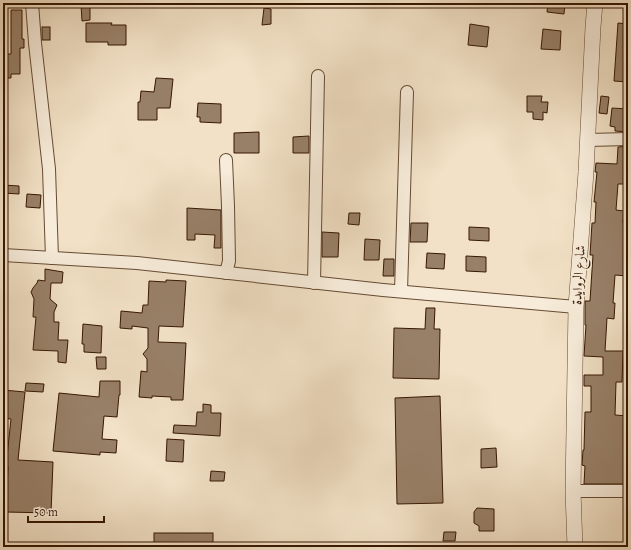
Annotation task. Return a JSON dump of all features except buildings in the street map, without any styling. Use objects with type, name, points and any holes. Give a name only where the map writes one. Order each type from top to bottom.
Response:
[{"type":"street","points":[[32,3],[49,169],[52,258]]},
{"type":"street","name":"شارع الروايدة","points":[[575,547],[573,491],[576,307],[588,140],[595,3]]},
{"type":"street","points":[[314,282],[318,76]]},
{"type":"street","points":[[400,291],[407,92]]},
{"type":"street","points":[[588,140],[628,139]]},
{"type":"street","points":[[226,160],[229,261],[226,273]]},
{"type":"street","points":[[3,255],[137,263],[400,291],[576,307]]},
{"type":"street","points":[[573,491],[628,492]]}]
